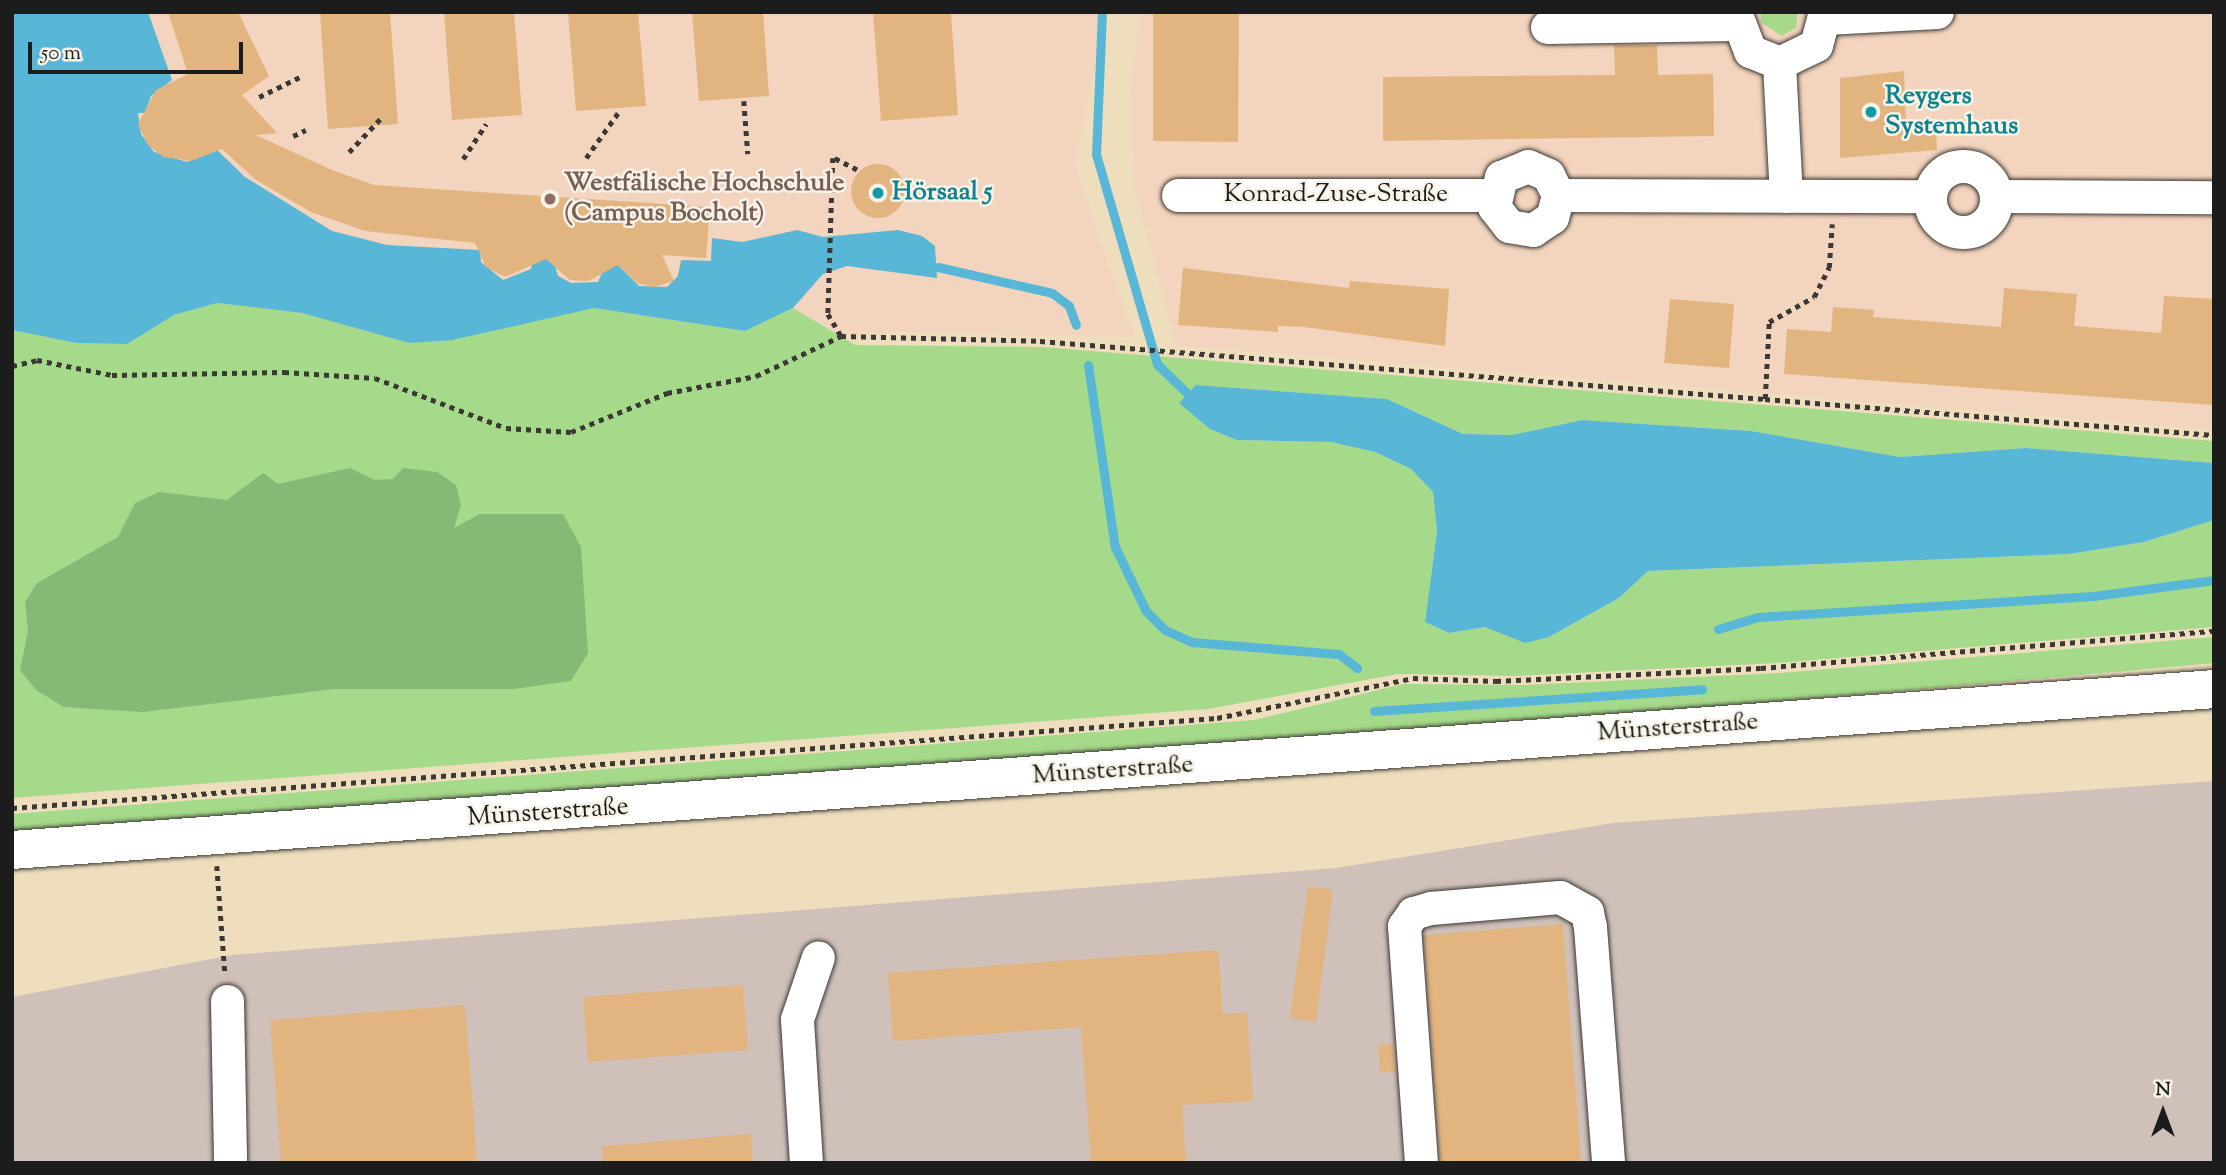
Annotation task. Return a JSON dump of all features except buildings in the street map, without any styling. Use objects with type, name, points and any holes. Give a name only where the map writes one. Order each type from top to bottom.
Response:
[{"type":"main road","name":"Münsterstraße","points":[[12,850],[2214,689]]},
{"type":"street","points":[[1547,27],[1735,18],[1750,51],[1779,63],[1806,55],[1825,15],[1937,12]]},
{"type":"street","points":[[1779,63],[1786,196]]},
{"type":"street","points":[[1528,166],[1548,175],[1558,195],[1544,225],[1520,231],[1500,218],[1493,195],[1509,170],[1528,166]]},
{"type":"street","points":[[1961,166],[1989,177],[1997,196],[1983,227],[1958,232],[1937,220],[1930,196],[1940,175],[1961,166]]},
{"type":"street","name":"Konrad-Zuse-Straße","points":[[1178,195],[1493,195]]},
{"type":"street","points":[[1558,195],[1930,196]]},
{"type":"street","points":[[1997,196],[2214,197]]},
{"type":"street","points":[[1421,1163],[1404,926],[1412,914],[1432,908],[1560,897],[1587,912],[1590,927],[1608,1163]]},
{"type":"street","points":[[806,1163],[797,1019],[818,957]]},
{"type":"street","points":[[227,1001],[230,1163]]},
{"type":"path","points":[[259,97],[300,77]]},
{"type":"path","points":[[744,101],[748,155]]},
{"type":"path","points":[[586,158],[618,113]]},
{"type":"path","points":[[349,152],[382,117]]},
{"type":"path","points":[[463,159],[486,124]]},
{"type":"path","points":[[293,136],[306,130]]},
{"type":"path","points":[[841,336],[828,314],[833,158],[857,170]]},
{"type":"path","points":[[1765,398],[1769,323],[1814,297],[1829,268],[1832,196]]},
{"type":"path","points":[[12,366],[37,360],[112,375],[284,372],[375,378],[506,428],[571,432],[667,393],[756,376],[841,336],[1129,348],[2214,435]]},
{"type":"path","points":[[12,808],[1217,718],[1413,678],[1509,681],[1760,668],[2214,631]]},
{"type":"path","points":[[216,836],[227,1001]]},
{"type":"shaded area","name":"Westfälische Hochschule (Campus Bocholt)","points":[[12,12],[1108,12],[1074,164],[1134,337],[898,332],[12,411]]},
{"type":"shaded area","points":[[1140,12],[2214,12],[2214,430],[1176,345],[1134,186],[1131,91]]},
{"type":"shaded area","points":[[2214,781],[2214,1163],[12,1163],[12,997],[232,955],[1336,868],[1613,823]]},
{"type":"green space","points":[[1761,12],[1798,12],[1796,28],[1781,36],[1761,22]]},
{"type":"green space","points":[[217,303],[302,313],[409,343],[594,308],[745,331],[793,308],[855,345],[1042,347],[2214,441],[2214,463],[2026,448],[1900,457],[1751,431],[1582,420],[1512,435],[1463,434],[1387,399],[1197,385],[1179,403],[1237,440],[1331,442],[1375,452],[1411,469],[1433,492],[1437,531],[1425,622],[1449,633],[1485,627],[1549,637],[1619,598],[1648,571],[2069,554],[2144,542],[2214,520],[2214,627],[1778,663],[1515,676],[1398,674],[1208,709],[12,798],[12,330],[76,343],[126,344],[174,315]]},
{"type":"green space","points":[[350,468],[375,480],[393,479],[403,468],[437,472],[456,485],[461,505],[454,528],[480,514],[563,514],[581,547],[588,653],[571,681],[514,689],[334,689],[143,712],[64,707],[36,690],[20,670],[28,631],[25,602],[37,583],[118,537],[135,503],[159,492],[227,500],[263,473],[278,484]]},
{"type":"green space","points":[[2214,637],[2214,663],[1788,701],[12,835],[12,814],[1254,720],[1403,684],[1524,685],[1780,673]]},
{"type":"water","points":[[12,12],[148,12],[172,80],[151,96],[145,113],[138,113],[141,134],[154,152],[187,162],[215,148],[245,177],[332,231],[387,245],[480,250],[481,262],[503,280],[531,269],[534,253],[552,254],[558,276],[571,283],[598,282],[609,256],[639,286],[667,287],[678,276],[681,260],[711,261],[712,238],[742,242],[797,230],[823,237],[898,230],[922,236],[935,246],[937,278],[847,266],[823,274],[793,308],[745,331],[594,308],[452,340],[409,343],[302,313],[217,303],[174,315],[127,344],[76,343],[12,330]]},
{"type":"water","points":[[1196,385],[1387,399],[1463,434],[1512,435],[1582,420],[1751,431],[1900,457],[2026,448],[2214,463],[2214,520],[2144,542],[2069,554],[1648,571],[1619,598],[1549,637],[1525,643],[1485,627],[1449,633],[1425,622],[1437,531],[1433,492],[1411,469],[1375,452],[1331,442],[1237,440],[1210,429],[1179,403]]},
{"type":"waterway","points":[[1102,12],[1096,154],[1157,364],[1188,394]]},
{"type":"waterway","points":[[938,267],[1052,293],[1069,306],[1076,325]]},
{"type":"waterway","points":[[1088,365],[1115,547],[1146,611],[1165,630],[1192,642],[1339,654],[1357,668]]},
{"type":"waterway","points":[[1718,629],[1758,617],[2093,596],[2214,580]]},
{"type":"waterway","points":[[1374,711],[1702,689]]},
{"type":"place","name":"Reygers Systemhaus","points":[[1871,112]]},
{"type":"place","name":"Hörsaal 5","points":[[878,193]]},
{"type":"place","name":"Westfälische Hochschule (Campus Bocholt)","points":[[550,199]]}]
